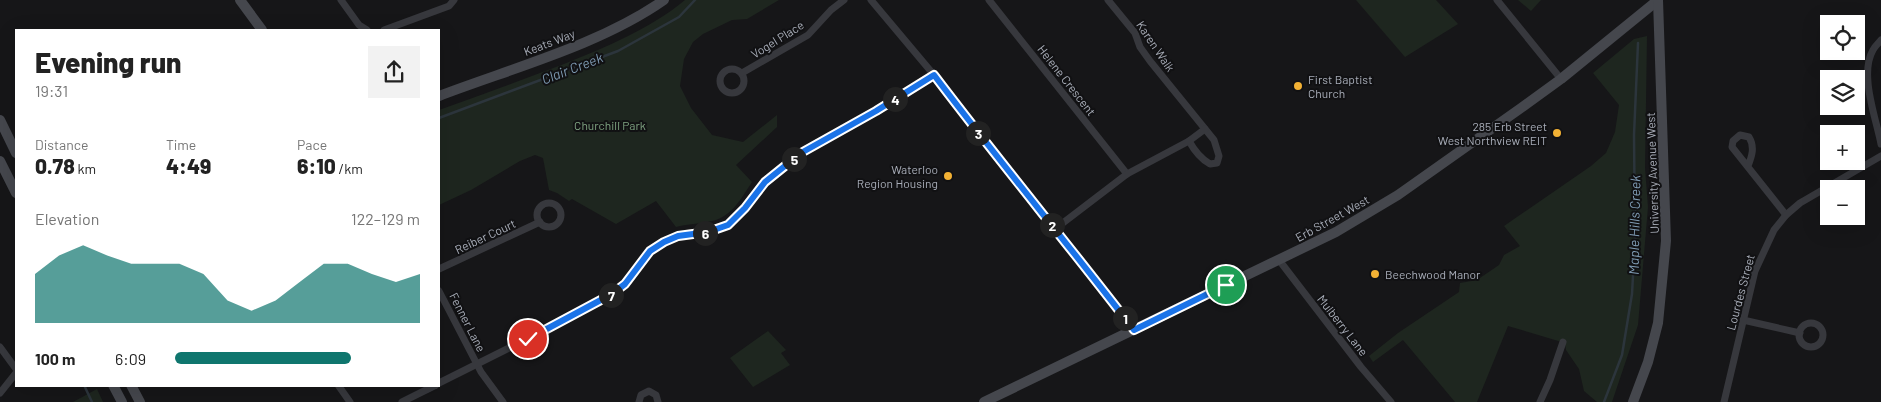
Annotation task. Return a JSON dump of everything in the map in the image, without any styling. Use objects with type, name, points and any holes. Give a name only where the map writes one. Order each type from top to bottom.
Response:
[{"type":"main road","points":[[240,0],[261,29]]},
{"type":"main road","name":"Keats Way","points":[[440,96],[571,48],[646,12],[664,0]]},
{"type":"main road","name":"Erb Street West","points":[[984,402],[1336,232],[1398,195],[1561,79],[1658,0]]},
{"type":"main road","name":"University Avenue West","points":[[1633,402],[1648,362],[1658,322],[1666,241],[1658,0]]},
{"type":"main road","points":[[0,120],[15,151]]},
{"type":"main road","points":[[0,161],[15,191]]},
{"type":"main road","points":[[114,387],[122,402]]},
{"type":"main road","points":[[132,387],[140,402]]},
{"type":"street","points":[[341,0],[359,25],[365,29]]},
{"type":"street","points":[[387,29],[449,6],[454,0]]},
{"type":"street","name":"Vogel Place","points":[[742,73],[808,35],[831,10],[844,0]]},
{"type":"street","points":[[872,0],[934,75],[1004,167],[1056,229],[1134,330]]},
{"type":"street","name":"Helene Crescent","points":[[988,0],[1127,174]]},
{"type":"street","name":"Karen Walk","points":[[1108,0],[1135,33],[1140,47],[1205,128],[1217,147],[1219,156],[1217,163],[1210,164],[1206,162],[1189,141]]},
{"type":"street","points":[[1497,0],[1561,79]]},
{"type":"street","points":[[1881,40],[1873,50],[1868,66],[1868,85],[1881,144]]},
{"type":"street","points":[[440,382],[579,313],[612,294],[625,284],[650,251],[664,242],[678,236],[708,232],[728,225],[745,208],[765,182],[801,153],[876,111],[934,75]]},
{"type":"street","points":[[1056,229],[1127,174],[1189,141],[1205,128]]},
{"type":"street","name":"Lourdes Street","points":[[1724,402],[1755,271],[1774,230],[1786,215],[1800,203],[1881,156]]},
{"type":"street","points":[[1748,166],[1786,215]]},
{"type":"street","name":"Reiber Court","points":[[440,270],[540,222]]},
{"type":"street","name":"Mulberry Lane","points":[[1279,260],[1361,367],[1391,402]]},
{"type":"street","name":"Fenner Lane","points":[[440,293],[476,364],[504,402]]},
{"type":"street","points":[[1743,320],[1800,333]]},
{"type":"street","points":[[1540,402],[1563,342]]},
{"type":"street","points":[[0,347],[15,368]]},
{"type":"street","points":[[0,393],[15,374]]},
{"type":"street","points":[[339,387],[350,402]]},
{"type":"street","points":[[402,402],[431,387]]},
{"type":"street","points":[[639,402],[641,395],[649,391],[656,395],[658,402]]},
{"type":"green space","name":"Churchill Park","points":[[685,0],[779,0],[747,19],[732,20],[703,34],[693,42],[684,59],[680,86],[691,108],[712,135],[743,142],[777,115],[777,127],[736,165],[752,182],[729,213],[715,220],[676,227],[656,201],[616,224],[572,199],[569,201],[549,190],[543,158],[535,155],[520,161],[471,190],[440,205],[440,110],[564,64],[612,44],[642,29]]},
{"type":"green space","points":[[1356,0],[1436,0],[1458,24],[1405,57]]},
{"type":"green space","points":[[1518,0],[1541,0],[1531,11]]},
{"type":"green space","points":[[1647,36],[1645,168],[1648,207],[1638,325],[1612,402],[1597,402],[1584,391],[1579,369],[1566,350],[1565,343],[1508,326],[1477,402],[1455,402],[1403,340],[1373,362],[1369,356],[1398,333],[1459,292],[1460,283],[1477,280],[1499,265],[1504,255],[1520,246],[1504,226],[1591,166],[1606,153],[1615,132],[1619,105],[1593,73],[1634,39]]},
{"type":"green space","points":[[768,331],[786,350],[781,353],[790,365],[753,387],[730,358]]},
{"type":"green space","points":[[97,389],[103,402],[73,402]]},
{"type":"waterway","name":"Clair Creek","points":[[440,118],[618,51],[679,17],[695,0]]},
{"type":"waterway","name":"Maple Hills Creek","points":[[1604,402],[1622,355],[1632,294],[1635,240],[1634,135],[1638,43]]},
{"type":"waterway","name":"Clair Creek","points":[[85,387],[92,402]]},
{"type":"place","name":"First Baptist Church","points":[[1298,86]]},
{"type":"place","name":"285 Erb Street West Northview REIT","points":[[1557,133]]},
{"type":"place","name":"Waterloo Region Housing","points":[[948,176]]},
{"type":"place","name":"Beechwood Manor","points":[[1375,274]]},
{"type":"route","points":[[528,339],[612,294],[625,284],[650,251],[664,242],[678,236],[708,232],[728,225],[745,208],[765,182],[801,153],[876,111],[934,75],[1004,167],[1056,229],[1134,330],[1226,285]]}]
